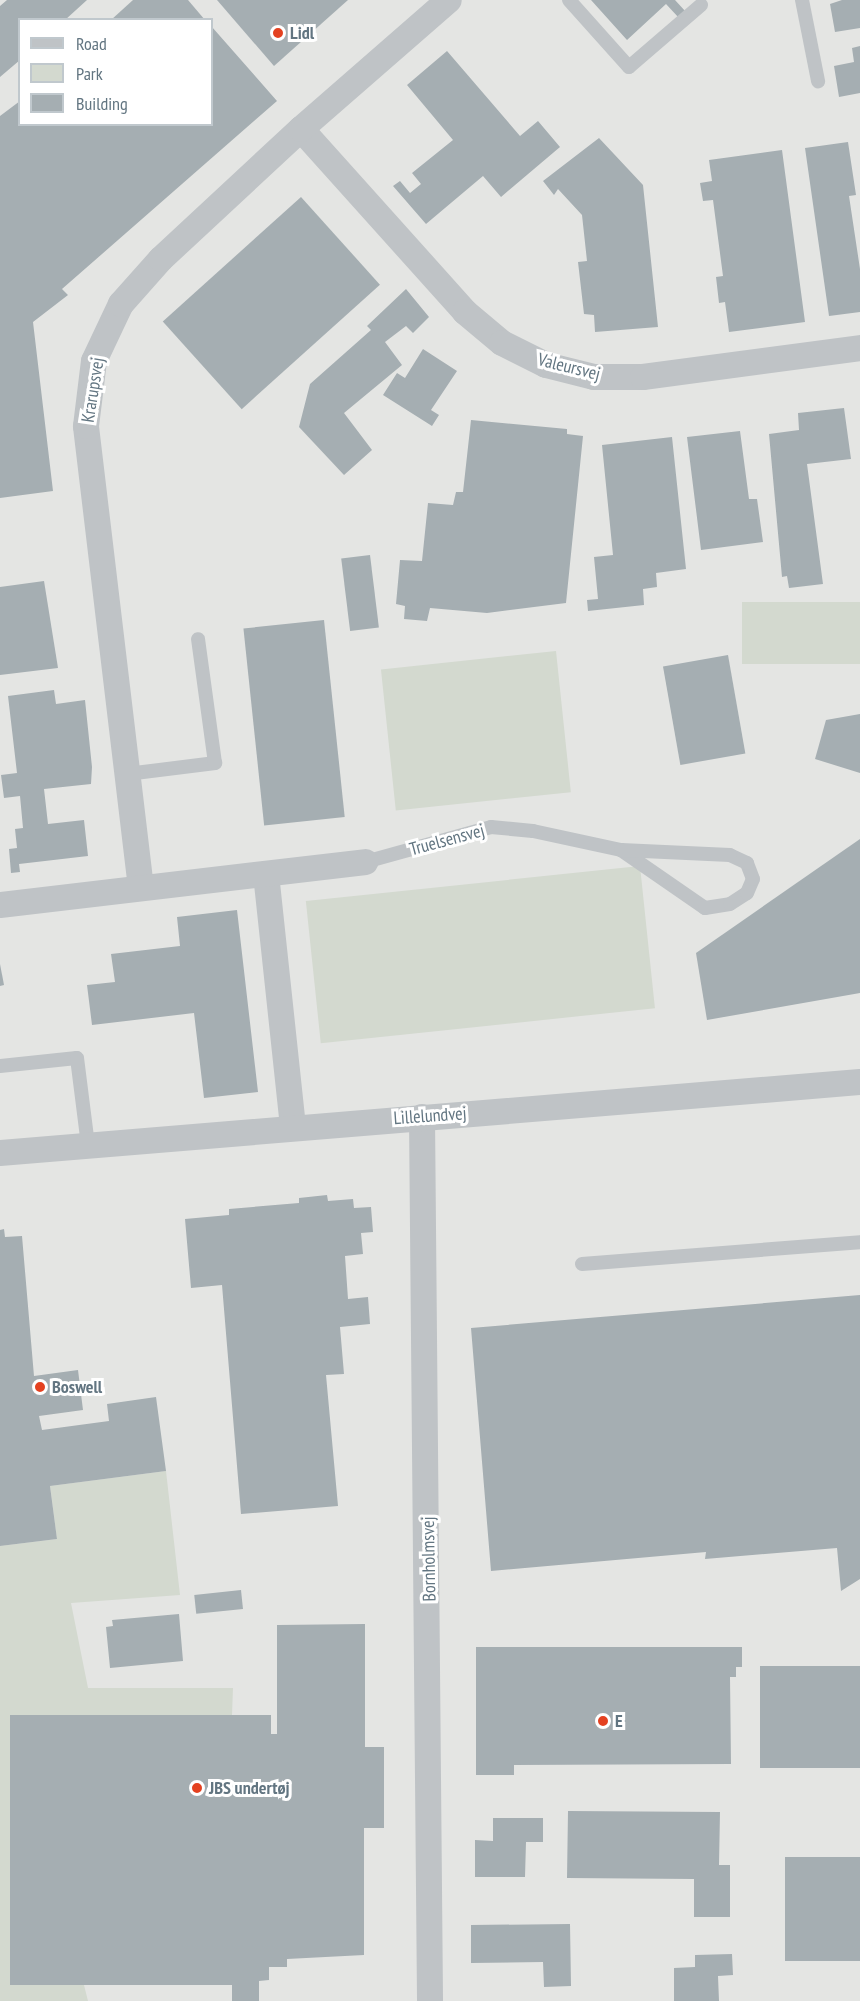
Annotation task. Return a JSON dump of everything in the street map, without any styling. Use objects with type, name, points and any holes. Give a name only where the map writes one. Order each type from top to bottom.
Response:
[{"type":"street","name":"Krarupsvej","points":[[141,888],[86,426],[94,361],[121,304],[161,259],[301,129],[449,0]]},
{"type":"street","name":"Valeursvej","points":[[301,129],[465,312],[502,343],[546,365],[594,377],[643,377],[860,348]]},
{"type":"street","name":"Truelsensvej","points":[[0,905],[364,862]]},
{"type":"street","points":[[266,874],[294,1126]]},
{"type":"street","name":"Lillelundvej","points":[[0,1153],[294,1126],[860,1082]]},
{"type":"street","name":"Bornholmsvej","points":[[422,1117],[430,2001]]},
{"type":"lane","points":[[569,0],[629,67],[701,5]]},
{"type":"lane","points":[[802,0],[818,81]]},
{"type":"lane","points":[[128,774],[215,763],[198,639]]},
{"type":"lane","name":"Truelsensvej","points":[[364,862],[491,827],[533,831],[621,850],[704,852],[730,855],[747,863],[753,879],[747,893],[730,904],[705,908],[683,897],[621,850]]},
{"type":"lane","points":[[0,1066],[77,1059],[88,1145]]},
{"type":"lane","points":[[582,1264],[860,1242]]},
{"type":"shaded area","points":[[0,0],[860,0],[860,2001],[0,2001]]},
{"type":"green space","points":[[742,602],[860,602],[860,664],[742,664]]},
{"type":"green space","points":[[556,651],[571,792],[396,811],[381,669]]},
{"type":"green space","points":[[640,866],[655,1008],[321,1043],[306,901]]},
{"type":"green space","points":[[166,1471],[180,1595],[71,1603],[88,1688],[233,1688],[232,1715],[10,1715],[10,1985],[84,1985],[88,2001],[0,2001],[0,1546],[57,1539],[50,1486]]},
{"type":"building","points":[[7,0],[87,0],[67,18],[18,18],[18,62],[0,77],[0,6]]},
{"type":"building","points":[[133,0],[188,0],[203,18],[113,18]]},
{"type":"building","name":"Lidl","points":[[217,0],[348,0],[274,66]]},
{"type":"building","points":[[591,0],[675,0],[686,12],[679,18],[666,4],[627,40]]},
{"type":"building","points":[[842,0],[860,0],[860,28],[835,32],[830,4]]},
{"type":"building","points":[[213,28],[277,101],[62,289],[68,295],[33,322],[53,491],[0,498],[0,116],[18,102],[18,126],[213,126]]},
{"type":"building","points":[[860,46],[860,93],[839,97],[834,66],[854,62],[852,48]]},
{"type":"building","points":[[447,51],[520,136],[538,121],[560,147],[501,197],[483,176],[426,224],[393,186],[400,181],[410,193],[421,184],[412,173],[453,140],[407,85]]},
{"type":"building","points":[[599,138],[643,185],[658,327],[595,332],[594,315],[584,314],[578,262],[587,261],[582,215],[558,189],[554,195],[543,181]]},
{"type":"building","points":[[848,142],[856,195],[849,196],[860,269],[860,312],[829,316],[805,148]]},
{"type":"building","points":[[782,150],[805,322],[729,332],[725,302],[719,303],[716,277],[723,276],[713,200],[703,201],[700,183],[712,181],[709,160]]},
{"type":"building","points":[[301,197],[380,285],[242,409],[163,321]]},
{"type":"building","points":[[406,289],[429,317],[413,333],[406,326],[385,342],[402,365],[344,413],[372,450],[344,475],[299,427],[310,384],[371,330],[367,326]]},
{"type":"building","points":[[423,349],[457,371],[431,410],[439,415],[432,426],[383,395],[397,373],[405,378]]},
{"type":"building","points":[[844,408],[851,459],[807,464],[823,584],[789,588],[787,576],[782,577],[769,434],[799,430],[798,413]]},
{"type":"building","points":[[471,420],[567,429],[567,434],[583,436],[566,603],[487,613],[430,608],[427,621],[404,619],[405,606],[396,604],[400,560],[422,561],[428,503],[453,505],[456,492],[463,492]]},
{"type":"building","points":[[740,431],[749,499],[757,499],[763,542],[701,550],[687,437]]},
{"type":"building","points":[[672,437],[686,569],[656,573],[657,587],[643,589],[644,605],[588,611],[587,600],[598,599],[594,557],[613,555],[602,445]]},
{"type":"building","points":[[370,555],[379,627],[350,631],[341,559]]},
{"type":"building","points":[[44,581],[58,668],[0,675],[0,587]]},
{"type":"building","points":[[324,620],[345,817],[264,825],[243,628]]},
{"type":"building","points":[[728,655],[745,753],[680,765],[663,666]]},
{"type":"building","points":[[54,690],[56,704],[85,700],[92,767],[91,784],[44,789],[48,824],[84,820],[88,856],[19,864],[20,872],[11,873],[9,849],[17,848],[15,829],[23,828],[20,796],[4,798],[1,775],[17,773],[8,696]]},
{"type":"building","points":[[860,714],[860,773],[815,759],[826,720]]},
{"type":"building","points":[[860,839],[860,993],[707,1020],[696,953]]},
{"type":"building","points":[[237,910],[258,1092],[204,1098],[194,1013],[92,1025],[87,985],[115,982],[111,954],[180,946],[177,917]]},
{"type":"building","points":[[0,964],[4,985],[0,986]]},
{"type":"building","points":[[327,1195],[328,1201],[353,1199],[354,1208],[371,1207],[373,1232],[361,1233],[363,1254],[345,1256],[348,1299],[368,1297],[370,1324],[340,1327],[344,1374],[326,1375],[338,1506],[241,1514],[222,1285],[191,1288],[185,1219],[229,1215],[229,1209],[299,1203],[299,1198]]},
{"type":"building","name":"Boswell","points":[[4,1229],[5,1237],[22,1236],[34,1376],[78,1370],[83,1410],[39,1416],[42,1430],[109,1421],[107,1404],[156,1397],[166,1471],[50,1486],[57,1539],[0,1546],[0,1230]]},
{"type":"building","points":[[860,1295],[860,1579],[841,1591],[837,1548],[705,1559],[706,1552],[491,1571],[471,1328]]},
{"type":"building","points":[[241,1590],[243,1609],[196,1614],[194,1595]]},
{"type":"building","points":[[179,1614],[183,1661],[110,1668],[106,1627],[113,1626],[112,1620]]},
{"type":"building","name":"JBS undertøj","points":[[365,1624],[365,1747],[384,1747],[384,1828],[364,1828],[364,1955],[287,1959],[287,1967],[269,1967],[269,1980],[259,1981],[259,2001],[232,2001],[232,1985],[10,1985],[10,1715],[271,1715],[271,1734],[277,1734],[277,1625]]},
{"type":"building","name":"E","points":[[476,1647],[742,1647],[742,1667],[736,1667],[736,1677],[730,1677],[731,1764],[514,1765],[514,1775],[476,1775]]},
{"type":"building","points":[[760,1666],[860,1666],[860,1768],[760,1768]]},
{"type":"building","points":[[568,1811],[720,1812],[719,1865],[730,1865],[730,1917],[694,1917],[694,1879],[567,1878]]},
{"type":"building","points":[[493,1818],[543,1818],[543,1842],[526,1842],[525,1877],[475,1877],[475,1840],[493,1841]]},
{"type":"building","points":[[785,1857],[860,1857],[860,1961],[785,1961]]},
{"type":"building","points":[[570,1924],[571,1986],[544,1987],[543,1962],[471,1963],[471,1925]]},
{"type":"building","points":[[732,1954],[733,1975],[718,1976],[719,2001],[674,2001],[674,1968],[695,1967],[695,1955]]},
{"type":"place","name":"Lidl","points":[[278,33]]},
{"type":"place","name":"Boswell","points":[[40,1387]]},
{"type":"place","name":"E","points":[[603,1721]]},
{"type":"place","name":"JBS undertøj","points":[[197,1788]]}]
